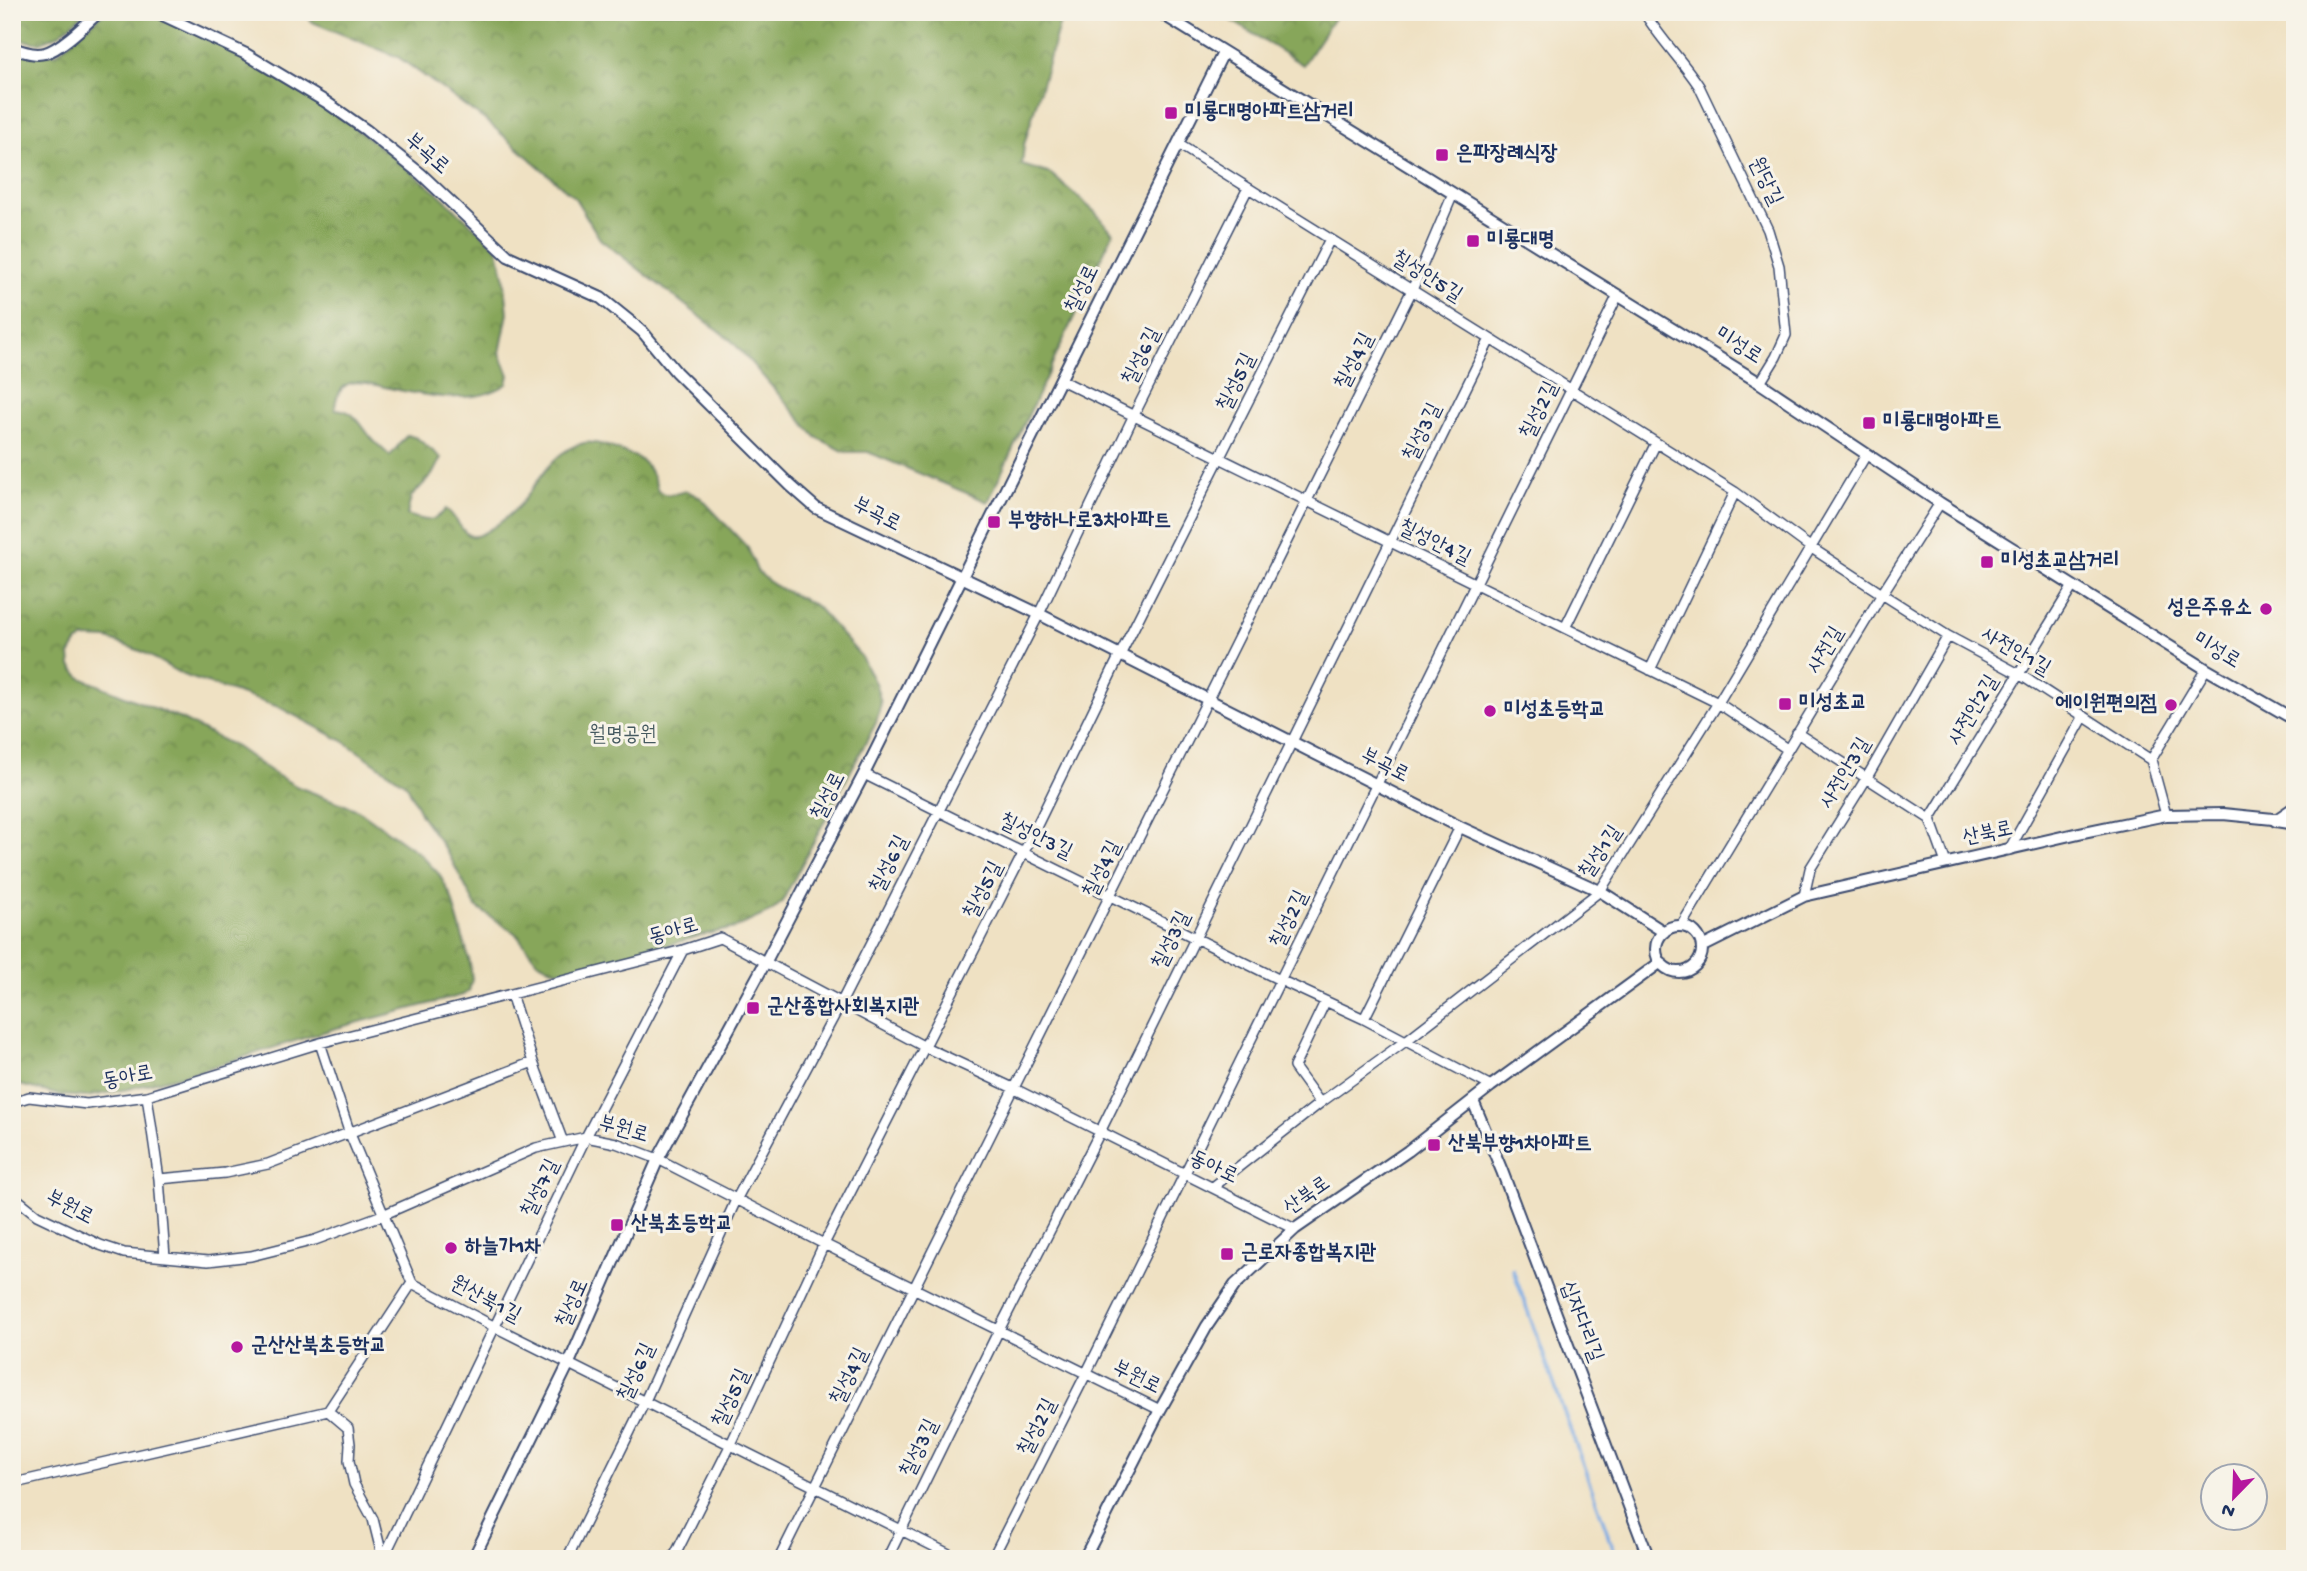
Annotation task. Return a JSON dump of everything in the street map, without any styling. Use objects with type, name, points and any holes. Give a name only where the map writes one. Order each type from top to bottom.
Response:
[{"type":"main road","points":[[2276,820],[2295,821]]},
{"type":"street","points":[[12,48],[33,54],[46,53],[99,12]]},
{"type":"street","name":"부곡로","points":[[156,12],[246,54],[326,102],[421,174],[508,256],[601,298],[642,331],[676,372],[816,508],[1039,614],[1460,827],[1600,891],[1664,932]]},
{"type":"street","name":"미성로","points":[[1159,12],[1760,383],[1940,503],[2206,669],[2295,720]]},
{"type":"street","name":"원당길","points":[[1644,12],[1654,29],[1699,86],[1768,230],[1779,266],[1786,335],[1760,383]]},
{"type":"street","name":"칠성로","points":[[473,1559],[569,1363],[658,1159],[766,961],[863,774],[1223,53]]},
{"type":"street","name":"칠성안5길","points":[[1178,144],[1735,492],[1810,547]]},
{"type":"street","name":"칠성6길","points":[[567,1559],[645,1401],[736,1200],[841,1003],[1039,614],[1134,415],[1248,188]]},
{"type":"street","name":"칠성4길","points":[[779,1559],[1412,290],[1453,194]]},
{"type":"street","name":"칠성5길","points":[[673,1559],[731,1444],[824,1244],[1024,852],[1330,239]]},
{"type":"street","name":"칠성2길","points":[[992,1559],[1086,1374],[1618,295]]},
{"type":"street","name":"칠성3길","points":[[887,1559],[1490,339]]},
{"type":"street","name":"칠성안4길","points":[[1061,380],[1718,704],[1787,749]]},
{"type":"street","points":[[1565,628],[1656,443]]},
{"type":"street","name":"칠성1길","points":[[1213,1187],[1600,891],[1718,704],[1866,455]]},
{"type":"street","points":[[1650,670],[1735,492]]},
{"type":"street","name":"사전길","points":[[1681,926],[1940,503]]},
{"type":"street","name":"사전안1길","points":[[1810,547],[1948,636],[2019,674],[2151,760]]},
{"type":"street","name":"사전안2길","points":[[1930,819],[2073,586]]},
{"type":"street","name":"사전안3길","points":[[1804,897],[1810,869],[1866,779],[1948,636]]},
{"type":"street","points":[[2166,815],[2151,760],[2206,669]]},
{"type":"street","points":[[2008,850],[2084,716]]},
{"type":"street","points":[[1797,733],[1930,819],[1946,863]]},
{"type":"street","name":"칠성안3길","points":[[863,774],[1280,981],[1407,1040],[1491,1086]]},
{"type":"street","points":[[2276,820],[2295,807]]},
{"type":"street","name":"산북로","points":[[1702,947],[1804,897],[2079,833],[2166,815],[2223,814],[2276,820]]},
{"type":"street","points":[[1364,1019],[1460,827]]},
{"type":"street","points":[[1681,926],[1698,935],[1702,947],[1701,957],[1691,969],[1676,971],[1661,962],[1656,952],[1664,932],[1681,926]]},
{"type":"street","name":"동아로","points":[[12,1102],[29,1097],[87,1104],[147,1096],[320,1043],[720,938],[925,1047],[1295,1229]]},
{"type":"street","name":"칠성7길","points":[[383,1559],[586,1138],[682,950]]},
{"type":"street","name":"산북로","points":[[1084,1559],[1160,1410],[1207,1326],[1234,1285],[1295,1229],[1408,1151],[1491,1086],[1661,962]]},
{"type":"street","points":[[511,995],[563,1142]]},
{"type":"street","points":[[1320,1103],[1294,1067],[1325,1002]]},
{"type":"street","points":[[12,1479],[19,1482],[328,1411],[412,1283],[350,1134],[320,1043]]},
{"type":"street","points":[[159,1179],[225,1173],[268,1164],[533,1062]]},
{"type":"street","points":[[147,1096],[159,1179],[165,1257]]},
{"type":"street","name":"십자다리길","points":[[1473,1101],[1649,1559]]},
{"type":"street","name":"부원로","points":[[12,1195],[37,1214],[100,1245],[124,1253],[208,1261],[251,1256],[315,1240],[385,1214],[536,1149],[586,1138],[616,1143],[658,1159],[1160,1410]]},
{"type":"street","name":"원산북1길","points":[[412,1283],[959,1559]]},
{"type":"street","points":[[328,1411],[348,1429],[351,1444],[349,1461],[354,1485],[373,1519],[383,1559]]},
{"type":"green space","points":[[20,12],[86,12],[58,35],[39,43],[15,39]]},
{"type":"green space","name":"월명공원","points":[[105,12],[151,12],[246,57],[319,102],[378,145],[440,195],[498,249],[508,313],[500,353],[509,375],[507,384],[480,395],[449,397],[356,382],[344,387],[337,397],[335,409],[355,417],[371,438],[390,456],[407,435],[417,438],[441,458],[432,475],[411,497],[407,515],[429,520],[446,509],[467,534],[478,535],[498,524],[517,508],[547,468],[563,453],[584,443],[608,446],[642,461],[650,470],[658,491],[669,495],[687,491],[701,498],[748,548],[757,571],[773,585],[816,606],[860,655],[876,685],[881,703],[876,723],[782,902],[772,911],[735,928],[575,972],[552,969],[537,961],[515,933],[476,907],[449,855],[421,815],[407,785],[343,741],[279,707],[183,675],[143,652],[108,639],[85,638],[77,643],[70,655],[71,666],[81,678],[183,720],[236,747],[298,787],[358,810],[420,854],[439,874],[451,896],[470,963],[472,980],[469,991],[463,995],[333,1029],[199,1071],[128,1089],[86,1097],[59,1095],[12,1083],[12,53],[56,54]]},
{"type":"green space","points":[[304,12],[1063,12],[1024,145],[1022,165],[1051,174],[1095,212],[1113,233],[988,502],[868,452],[845,452],[816,437],[733,342],[600,239],[575,198],[489,123],[398,57],[312,22]]},
{"type":"green space","points":[[1218,12],[1338,12],[1303,65]]},
{"type":"waterway","points":[[1513,1270],[1617,1559]]},
{"type":"place","name":"미룡대명아파트삼거리","points":[[1171,113]]},
{"type":"place","name":"은파장례식장","points":[[1442,155]]},
{"type":"place","name":"미룡대명","points":[[1473,241]]},
{"type":"place","name":"미룡대명아파트","points":[[1869,423]]},
{"type":"place","name":"부향하나로3차아파트","points":[[994,522]]},
{"type":"place","name":"미성초교삼거리","points":[[1987,562]]},
{"type":"place","name":"성은주유소","points":[[2266,609]]},
{"type":"place","name":"미성초교","points":[[1785,704]]},
{"type":"place","name":"에이원편의점","points":[[2171,705]]},
{"type":"place","name":"미성초등학교","points":[[1490,711]]},
{"type":"place","name":"군산종합사회복지관","points":[[753,1008]]},
{"type":"place","name":"산북부향1차아파트","points":[[1434,1145]]},
{"type":"place","name":"산북초등학교","points":[[617,1225]]},
{"type":"place","name":"하늘가1차","points":[[451,1248]]},
{"type":"place","name":"근로자종합복지관","points":[[1227,1254]]},
{"type":"place","name":"군산산북초등학교","points":[[237,1347]]}]
